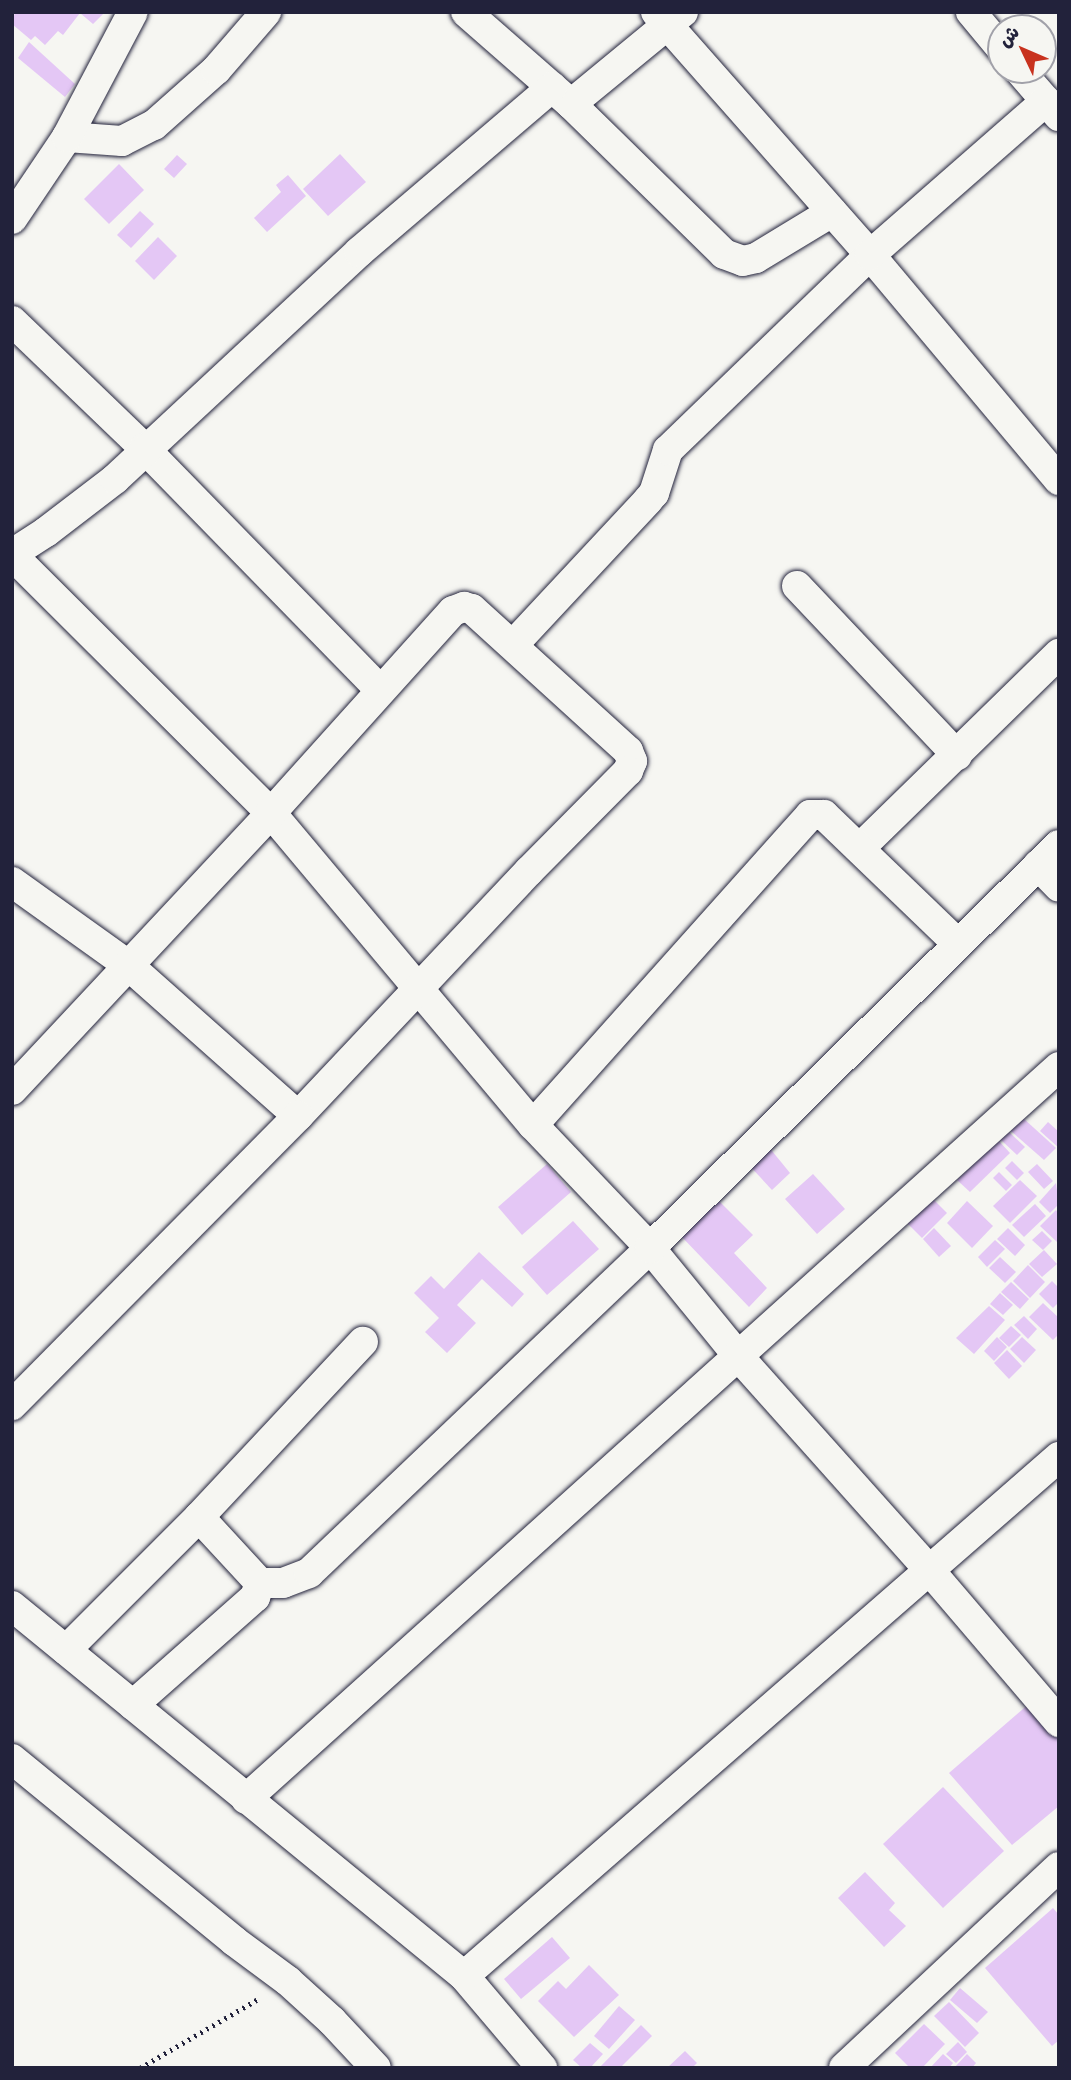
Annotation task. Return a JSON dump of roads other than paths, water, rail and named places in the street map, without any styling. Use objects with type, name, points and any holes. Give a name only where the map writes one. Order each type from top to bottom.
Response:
[{"type":"street","points":[[12,219],[67,137],[133,12]]},
{"type":"street","points":[[67,137],[122,141],[154,125],[216,70],[266,12]]},
{"type":"street","points":[[466,12],[561,95],[724,254],[743,261],[756,258],[832,212]]},
{"type":"street","points":[[971,12],[987,31]]},
{"type":"street","points":[[1059,480],[669,16],[561,95],[359,252],[84,504],[12,555],[271,813],[533,1125],[650,1248],[738,1356],[930,1571],[1059,1722]]},
{"type":"street","points":[[513,645],[648,500],[654,492],[668,450],[870,255],[1052,109],[1031,84]]},
{"type":"street","points":[[12,321],[144,448],[380,690]]},
{"type":"street","points":[[797,586],[957,755]]},
{"type":"street","points":[[12,1090],[271,813],[453,611],[464,607],[472,610],[628,751],[632,761],[628,771],[298,1116],[12,1405]]},
{"type":"street","points":[[860,848],[1059,654]]},
{"type":"street","points":[[533,1125],[810,815],[824,816],[958,944]]},
{"type":"street","points":[[199,1517],[260,1583],[283,1583],[309,1573],[650,1248],[1049,855],[1059,887]]},
{"type":"street","points":[[12,882],[128,965],[298,1116]]},
{"type":"street","points":[[247,1799],[1059,1066]]},
{"type":"street","points":[[66,1650],[199,1517],[363,1342]]},
{"type":"street","points":[[464,1976],[1059,1457]]},
{"type":"street","points":[[133,1705],[255,1597],[260,1583]]},
{"type":"street","points":[[12,1606],[464,1976],[542,2068]]},
{"type":"street","points":[[12,1759],[233,1941],[288,1981],[332,2021],[376,2068]]},
{"type":"street","points":[[844,2068],[1059,1867]]}]
